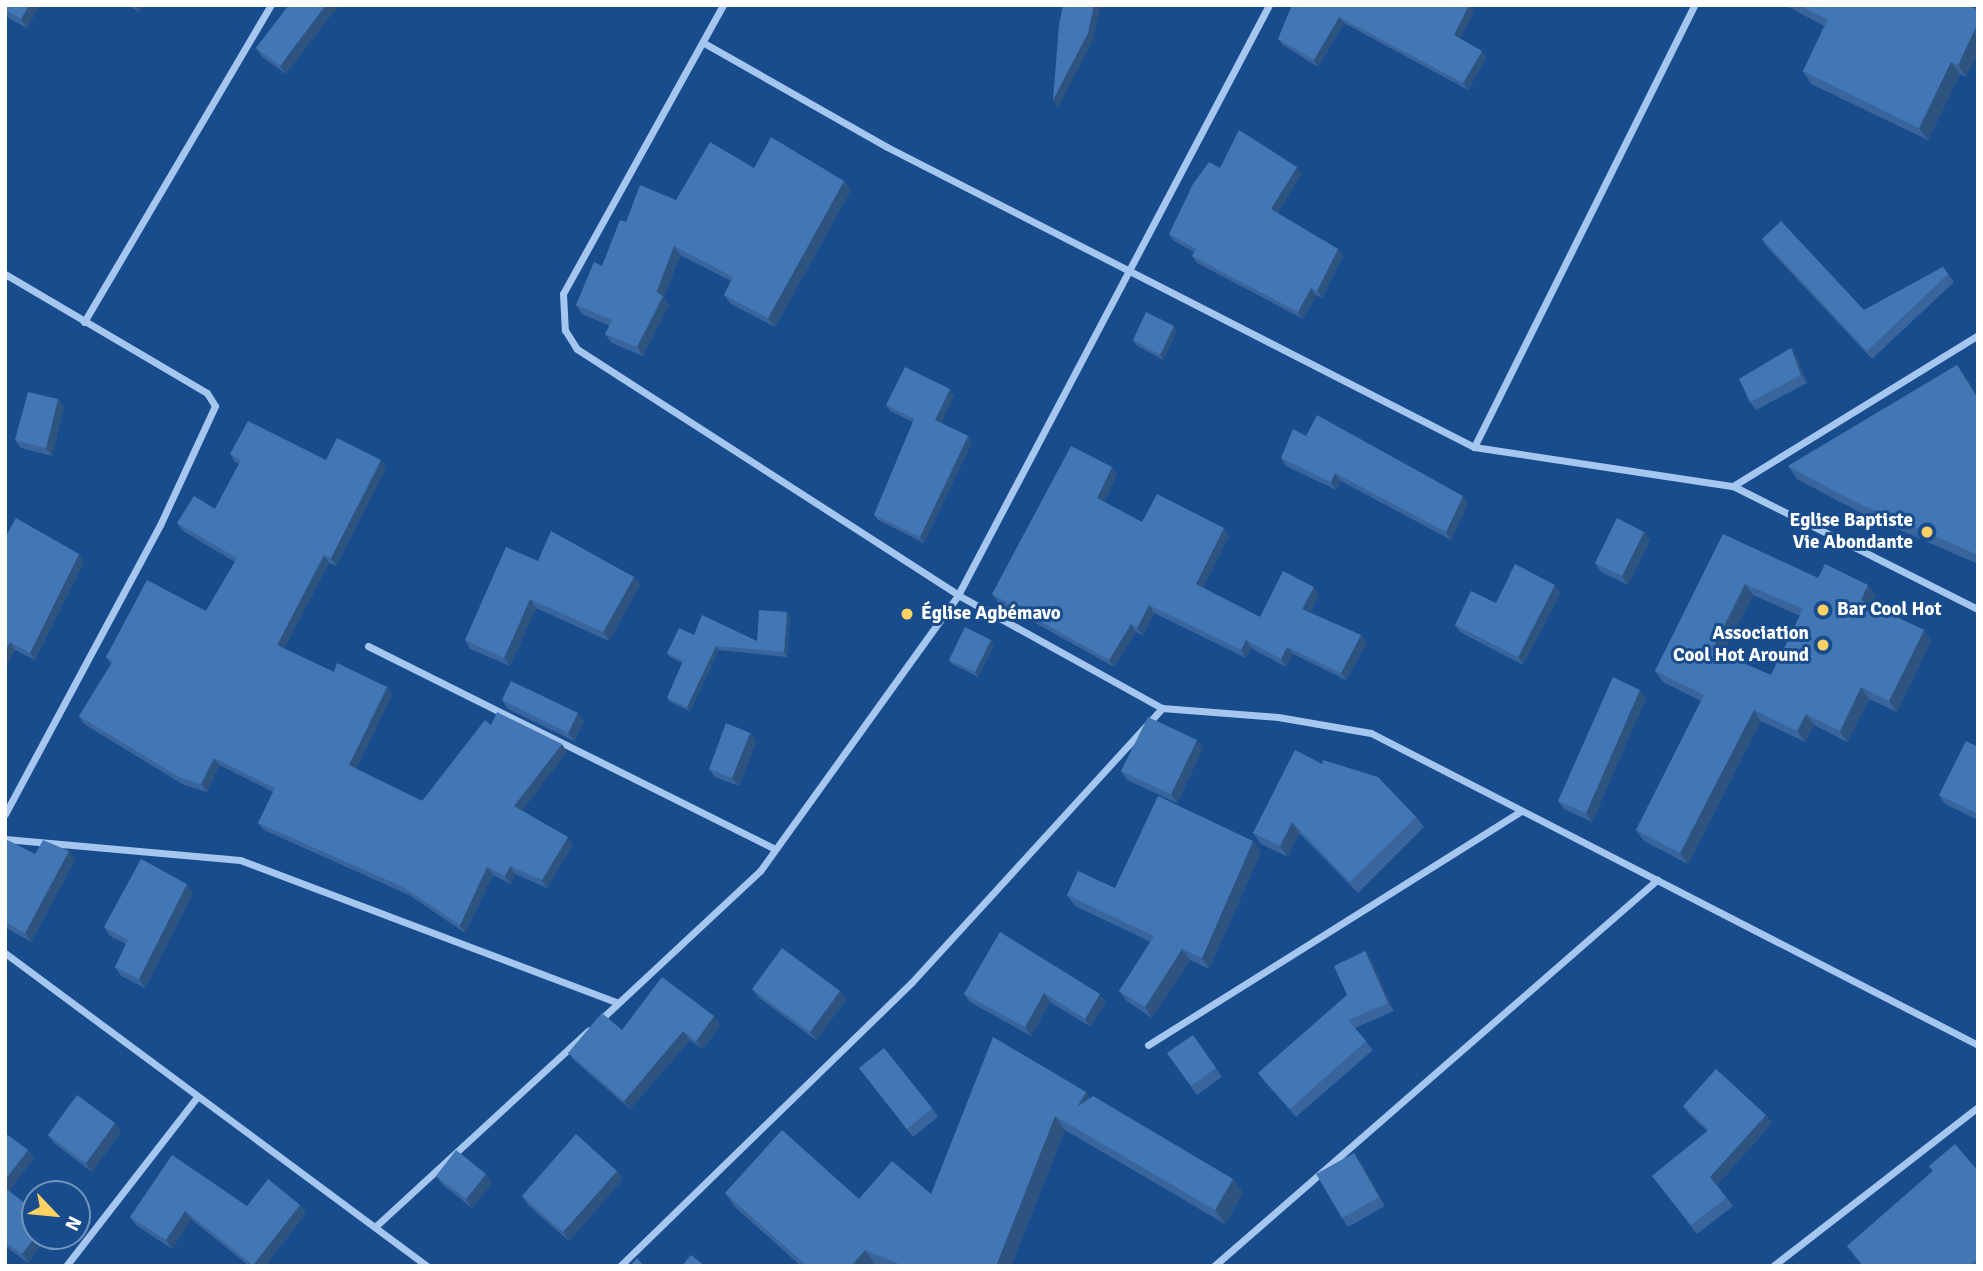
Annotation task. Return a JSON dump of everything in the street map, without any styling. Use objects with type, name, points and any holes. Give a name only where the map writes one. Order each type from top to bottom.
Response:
[{"type":"street","points":[[84,322],[271,5]]},
{"type":"street","points":[[723,5],[563,294],[565,330],[577,349],[958,595],[1162,708],[1289,718],[1371,733],[1978,1045]]},
{"type":"street","points":[[1474,447],[1694,5]]},
{"type":"street","points":[[376,1226],[760,871],[958,595],[1266,6]]},
{"type":"street","points":[[704,43],[839,122],[1474,447],[1732,486],[1978,609]]},
{"type":"street","points":[[5,274],[207,393],[215,406],[160,525],[5,814]]},
{"type":"street","points":[[1732,486],[1978,335]]},
{"type":"street","points":[[368,646],[774,848]]},
{"type":"street","points":[[620,1266],[912,982],[1162,708]]},
{"type":"street","points":[[1148,1045],[1521,811]]},
{"type":"street","points":[[5,839],[240,860],[618,1003]]},
{"type":"street","points":[[1214,1266],[1657,880]]},
{"type":"street","points":[[5,953],[427,1266]]},
{"type":"street","points":[[66,1266],[197,1097]]},
{"type":"street","points":[[1773,1266],[1978,1107]]},
{"type":"building","points":[[5,5],[29,5],[21,19],[5,10]]},
{"type":"building","points":[[289,5],[326,5],[280,66],[256,48]]},
{"type":"building","points":[[1063,5],[1094,5],[1088,33],[1053,100],[1059,25]]},
{"type":"building","points":[[1292,5],[1469,5],[1454,35],[1482,51],[1463,83],[1339,17],[1314,60],[1278,39]]},
{"type":"building","points":[[1800,5],[1968,5],[1978,10],[1978,23],[1958,65],[1951,62],[1919,128],[1803,71],[1828,20]]},
{"type":"building","points":[[1239,130],[1297,167],[1271,209],[1338,249],[1317,291],[1311,288],[1298,312],[1192,256],[1196,249],[1169,234],[1193,184],[1209,162],[1220,168]]},
{"type":"building","points":[[771,137],[844,181],[768,318],[724,295],[733,277],[674,246],[656,292],[663,296],[637,347],[605,334],[612,320],[576,305],[594,262],[602,266],[620,220],[626,222],[640,185],[676,200],[710,142],[754,168]]},
{"type":"building","points":[[1781,221],[1864,310],[1943,267],[1948,274],[1867,351],[1762,239]]},
{"type":"building","points":[[1146,312],[1174,326],[1160,355],[1133,340]]},
{"type":"building","points":[[1791,348],[1801,375],[1750,402],[1739,379]]},
{"type":"building","points":[[1957,365],[1978,399],[1978,555],[1853,501],[1788,466]]},
{"type":"building","points":[[905,367],[950,389],[935,420],[968,436],[920,537],[874,515],[914,419],[886,405]]},
{"type":"building","points":[[28,392],[58,399],[46,448],[15,440]]},
{"type":"building","points":[[1317,415],[1463,496],[1446,532],[1335,473],[1331,482],[1281,458],[1293,429],[1306,436]]},
{"type":"building","points":[[248,421],[326,460],[337,438],[381,460],[331,558],[324,555],[277,645],[334,672],[337,663],[387,687],[349,765],[422,801],[485,720],[491,725],[497,712],[562,744],[514,806],[568,837],[542,880],[510,866],[505,876],[487,867],[460,925],[403,887],[258,823],[275,788],[214,758],[201,784],[179,777],[79,716],[113,661],[106,657],[147,580],[206,611],[237,558],[177,523],[194,496],[215,509],[241,460],[230,454]]},
{"type":"building","points":[[1071,446],[1112,467],[1097,498],[1142,522],[1157,494],[1224,528],[1196,584],[1260,617],[1283,571],[1314,587],[1302,609],[1361,635],[1341,673],[1287,647],[1281,659],[1246,640],[1241,650],[1149,605],[1137,628],[1131,624],[1109,660],[992,594]]},
{"type":"building","points":[[16,518],[79,554],[30,653],[10,642],[5,651],[5,538]]},
{"type":"building","points":[[1617,518],[1644,532],[1622,576],[1595,563]]},
{"type":"building","points":[[551,531],[634,577],[603,632],[530,599],[504,658],[465,640],[506,547],[538,561]]},
{"type":"building","points":[[1723,534],[1818,578],[1825,564],[1868,585],[1861,600],[1924,630],[1889,701],[1861,687],[1840,731],[1806,714],[1797,731],[1754,710],[1680,853],[1636,830],[1704,695],[1655,671]],"holes":[[[1745,584],[1803,609],[1771,675],[1712,650]]]},
{"type":"building","points":[[1515,564],[1555,585],[1518,657],[1455,625],[1471,591],[1496,603]]},
{"type":"building","points":[[759,610],[787,612],[784,652],[716,646],[687,707],[667,698],[683,661],[667,653],[679,628],[694,635],[702,615],[757,641]]},
{"type":"building","points":[[965,627],[991,640],[975,672],[949,660]]},
{"type":"building","points":[[1613,677],[1640,690],[1586,813],[1558,801]]},
{"type":"building","points":[[511,681],[578,713],[568,733],[502,700]]},
{"type":"building","points":[[1148,717],[1197,740],[1171,794],[1121,771]]},
{"type":"building","points":[[726,723],[750,733],[732,778],[709,769]]},
{"type":"building","points":[[1966,741],[1978,747],[1978,814],[1939,795]]},
{"type":"building","points":[[1295,750],[1322,764],[1323,760],[1378,777],[1416,817],[1350,882],[1292,822],[1280,846],[1253,833]]},
{"type":"building","points":[[1158,796],[1253,841],[1202,958],[1182,949],[1145,1007],[1119,991],[1154,936],[1067,895],[1078,871],[1115,888]]},
{"type":"building","points":[[5,839],[35,854],[43,840],[69,851],[25,933],[5,922]]},
{"type":"building","points":[[141,859],[187,884],[139,979],[115,967],[128,940],[104,927]]},
{"type":"building","points":[[1000,932],[1100,994],[1085,1019],[1044,993],[1025,1027],[964,994]]},
{"type":"building","points":[[782,948],[840,991],[810,1032],[752,989]]},
{"type":"building","points":[[1365,951],[1388,1003],[1348,1020],[1366,1041],[1290,1109],[1258,1073],[1347,995],[1334,966]]},
{"type":"building","points":[[662,977],[714,1016],[696,1041],[683,1031],[624,1101],[568,1053],[602,1013],[622,1030]]},
{"type":"building","points":[[1193,1035],[1216,1068],[1191,1086],[1167,1053]]},
{"type":"building","points":[[993,1037],[1086,1092],[1077,1107],[1093,1096],[1233,1179],[1215,1210],[1055,1116],[996,1266],[904,1266],[865,1250],[851,1266],[807,1266],[725,1193],[782,1130],[859,1199],[892,1161],[931,1194]]},
{"type":"building","points":[[884,1048],[932,1108],[907,1129],[859,1068]]},
{"type":"building","points":[[1716,1069],[1766,1115],[1710,1177],[1726,1198],[1691,1225],[1652,1176],[1709,1130],[1683,1106]]},
{"type":"building","points":[[77,1095],[115,1123],[86,1163],[48,1135]]},
{"type":"building","points":[[5,1133],[28,1150],[5,1180]]},
{"type":"building","points":[[576,1134],[617,1171],[563,1232],[522,1196]]},
{"type":"building","points":[[1955,1144],[1978,1171],[1978,1258],[1968,1266],[1864,1266],[1847,1246],[1933,1171],[1929,1166]]},
{"type":"building","points":[[456,1150],[486,1174],[466,1199],[436,1176]]},
{"type":"building","points":[[1354,1153],[1379,1197],[1342,1218],[1316,1174]]},
{"type":"building","points":[[172,1155],[247,1206],[268,1179],[300,1205],[253,1265],[185,1211],[166,1240],[130,1217]]},
{"type":"building","points":[[5,1188],[21,1200],[21,1250],[25,1250],[22,1254],[5,1242]]},
{"type":"building","points":[[691,1255],[705,1266],[682,1266]]},
{"type":"building","points":[[637,1258],[644,1266],[630,1266]]},
{"type":"place","name":"Eglise Baptiste Vie Abondante","points":[[1927,532]]},
{"type":"place","name":"Bar Cool Hot","points":[[1823,610]]},
{"type":"place","name":"Église Agbémavo","points":[[907,614]]},
{"type":"place","name":"Association Cool Hot Around","points":[[1823,645]]}]
